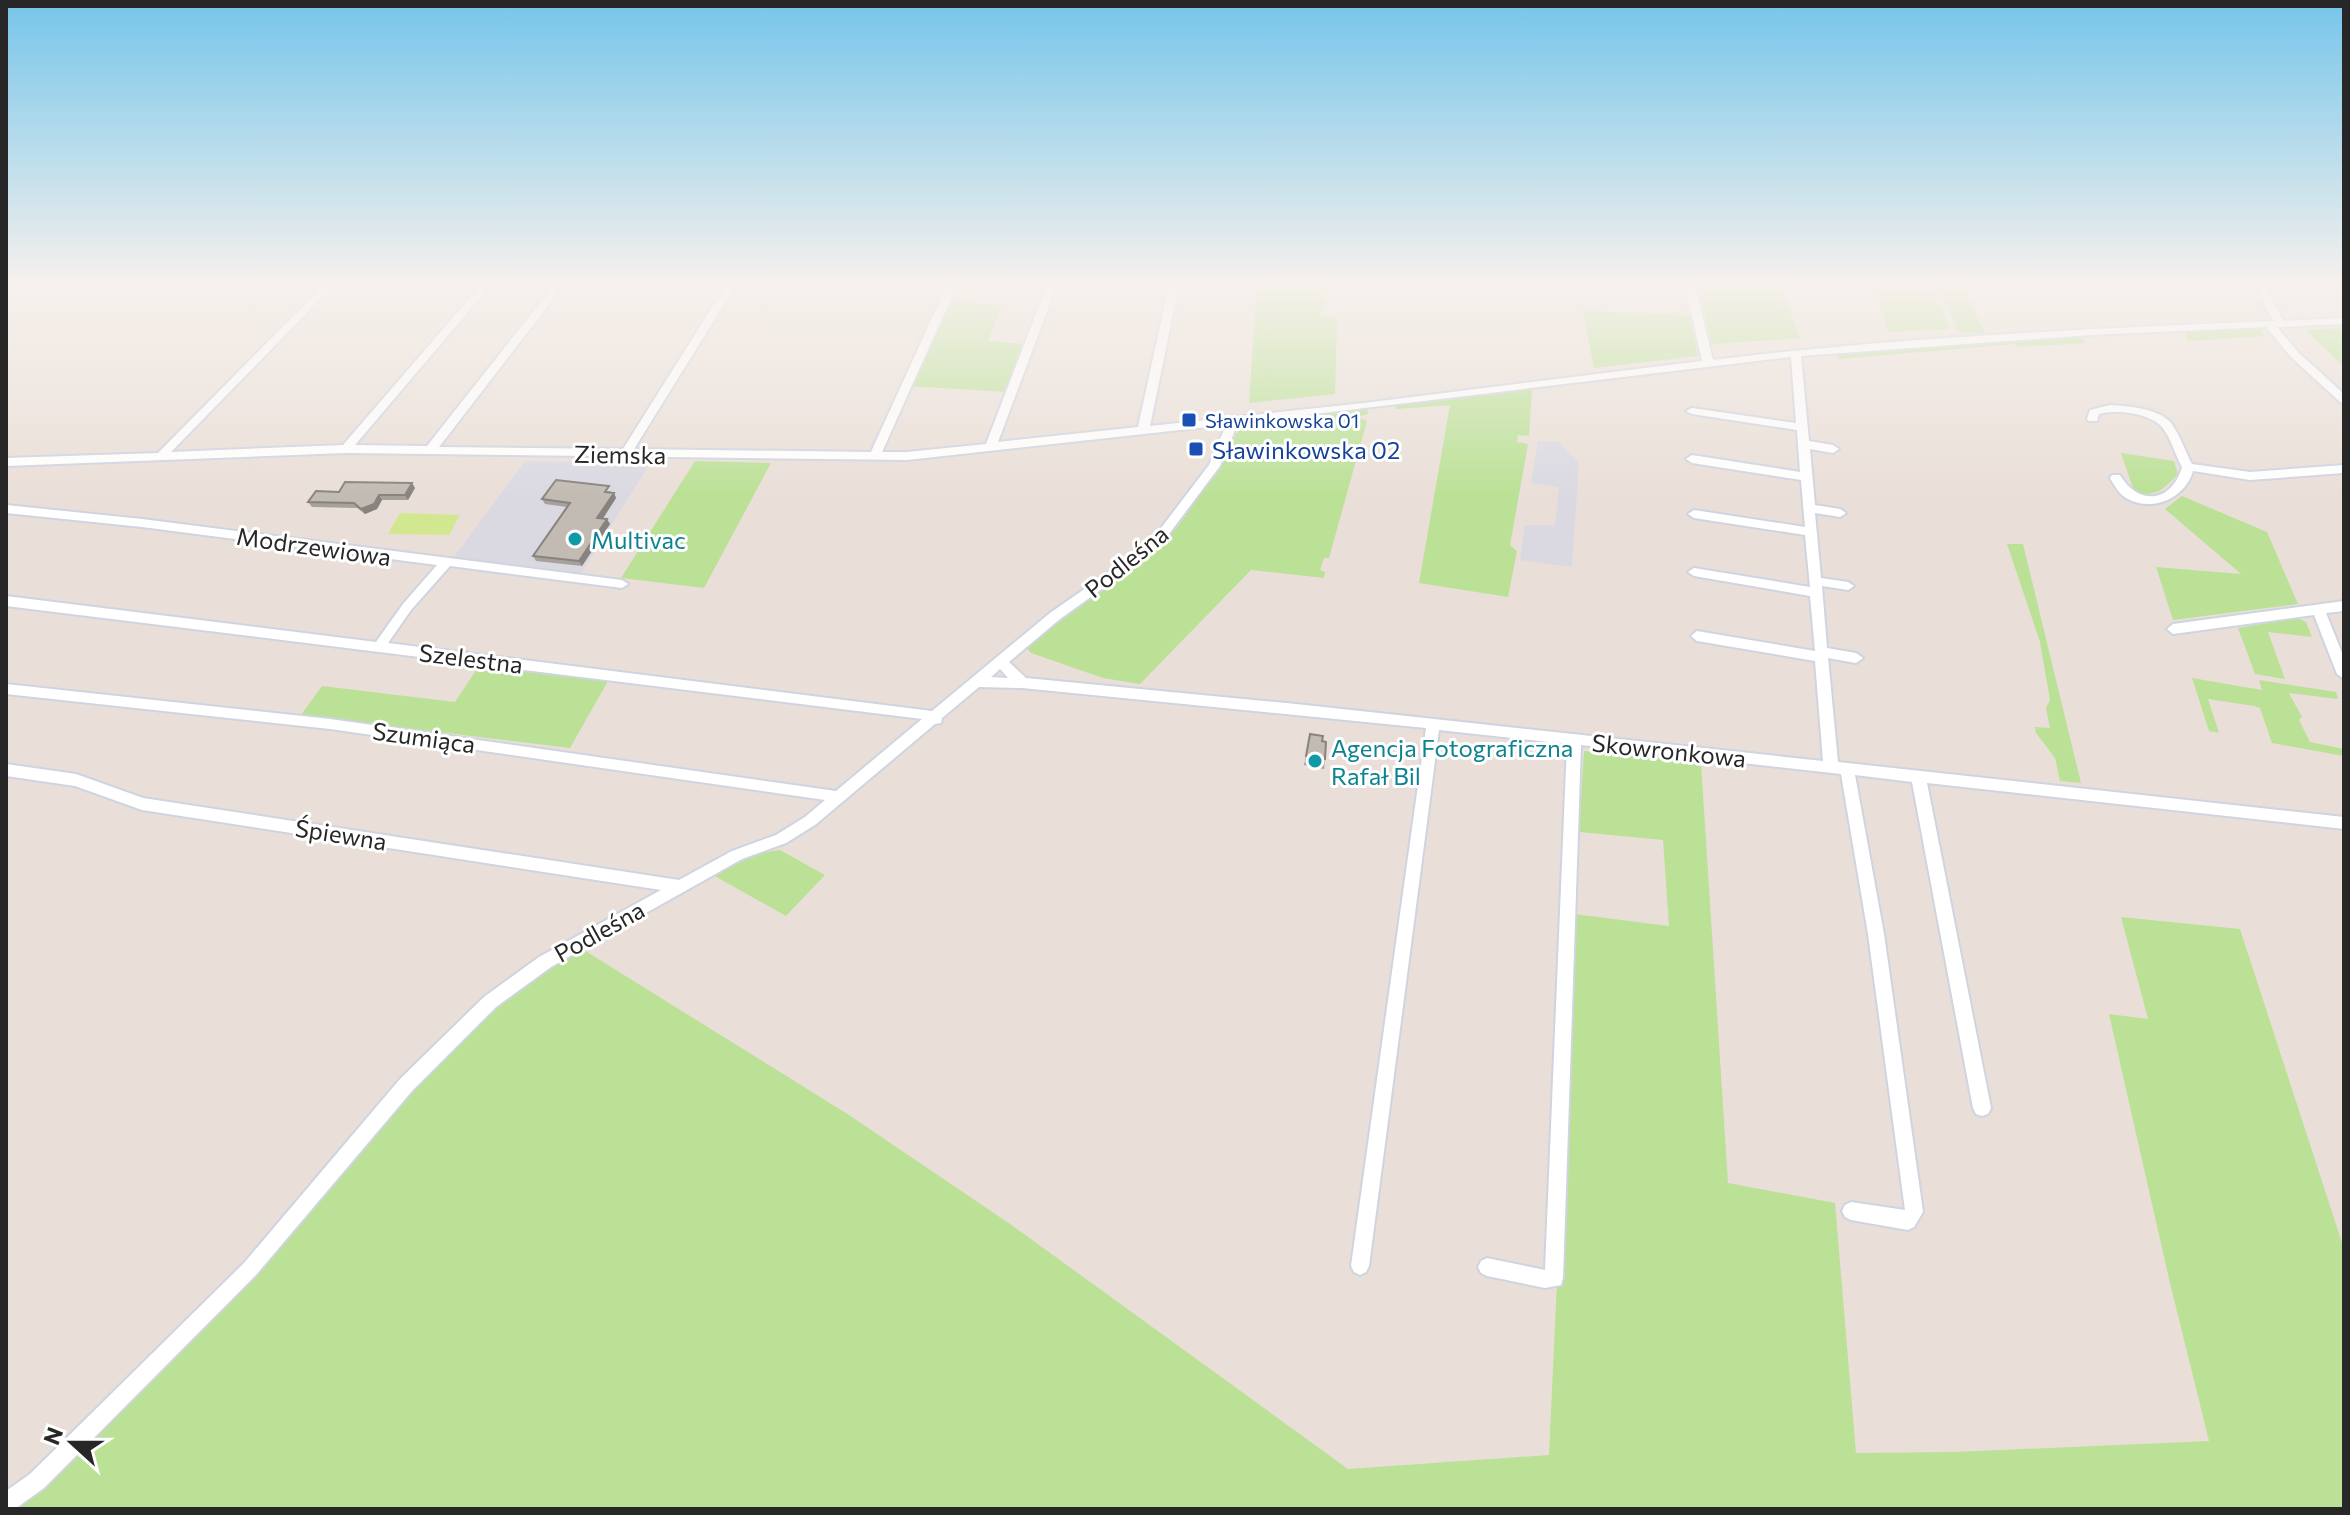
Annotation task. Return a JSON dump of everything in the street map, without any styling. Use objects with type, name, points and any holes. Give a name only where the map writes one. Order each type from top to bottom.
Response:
[{"type":"street","points":[[162,455],[260,356]]},
{"type":"street","points":[[346,449],[426,356]]},
{"type":"street","points":[[430,450],[504,356]]},
{"type":"street","points":[[625,454],[687,356]]},
{"type":"street","points":[[874,457],[920,356]]},
{"type":"street","points":[[990,448],[1025,356]]},
{"type":"street","points":[[1143,431],[1159,356]]},
{"type":"street","points":[[1706,356],[1708,363]]},
{"type":"street","name":"Ziemska","points":[[6,462],[346,449],[874,457],[990,448],[1233,421],[1779,356]]},
{"type":"street","points":[[1796,356],[1821,655],[1839,768],[1876,934],[1914,1212],[1908,1221],[1851,1211]]},
{"type":"street","points":[[2296,356],[2344,400]]},
{"type":"street","points":[[2093,419],[2094,412],[2108,408],[2158,417],[2171,428],[2188,467],[2186,477],[2166,497],[2151,501],[2129,497],[2121,491],[2116,478]]},
{"type":"street","points":[[1692,411],[1833,446]]},
{"type":"street","name":"Podleśna","points":[[6,1503],[37,1481],[250,1269],[406,1085],[490,1002],[545,962],[737,855],[781,839],[841,797],[1055,616],[1140,556],[1162,535],[1214,466],[1233,421]]},
{"type":"street","points":[[1692,459],[1806,477]]},
{"type":"street","points":[[2188,467],[2250,476],[2344,469]]},
{"type":"street","points":[[1809,506],[1839,511]]},
{"type":"street","name":"Modrzewiowa","points":[[6,509],[142,523],[445,564],[622,584]]},
{"type":"street","points":[[1694,514],[1811,532]]},
{"type":"street","points":[[379,647],[407,607],[445,564]]},
{"type":"street","points":[[1694,572],[1848,583]]},
{"type":"street","name":"Szelestna","points":[[6,601],[791,697],[928,715],[936,719]]},
{"type":"street","points":[[2173,629],[2344,606]]},
{"type":"street","points":[[2318,610],[2344,674]]},
{"type":"street","points":[[1697,636],[1856,658]]},
{"type":"street","points":[[1001,662],[1022,683]]},
{"type":"street","name":"Skowronkowa","points":[[978,682],[1022,683],[1433,724],[2344,823]]},
{"type":"street","name":"Szumiąca","points":[[6,689],[330,724],[841,797]]},
{"type":"street","points":[[1360,1266],[1433,724]]},
{"type":"street","points":[[1487,1267],[1545,1279],[1554,1278],[1574,739]]},
{"type":"street","name":"Śpiewna","points":[[6,770],[76,780],[142,804],[679,886]]},
{"type":"street","points":[[1918,776],[1982,1108]]},
{"type":"shaded area","points":[[1538,441],[1559,442],[1579,463],[1572,567],[1520,560],[1525,525],[1555,525],[1559,487],[1531,483]]},
{"type":"shaded area","points":[[525,461],[650,464],[581,573],[454,557]]},
{"type":"green space","points":[[920,356],[1020,356],[1008,392],[906,386]]},
{"type":"green space","points":[[1252,356],[1336,356],[1335,394],[1249,403]]},
{"type":"green space","points":[[1592,356],[1698,356],[1594,368]]},
{"type":"green space","points":[[1838,356],[1877,356],[1838,359]]},
{"type":"green space","points":[[2332,356],[2344,356],[2344,367]]},
{"type":"green space","points":[[1532,389],[1529,436],[1518,435],[1517,442],[1528,444],[1510,545],[1517,551],[1508,597],[1419,583],[1450,405],[1396,409],[1396,403]]},
{"type":"green space","points":[[1367,409],[1368,414],[1357,417],[1367,421],[1329,558],[1324,558],[1320,570],[1325,572],[1324,578],[1251,570],[1140,684],[1103,678],[1031,653],[1027,648],[1135,567],[1168,537],[1244,424],[1336,413],[1338,419],[1347,418],[1343,412]]},
{"type":"green space","points":[[2121,453],[2174,461],[2178,474],[2160,490],[2135,494]]},
{"type":"green space","points":[[695,461],[771,463],[704,588],[621,578]]},
{"type":"green space","points":[[2182,496],[2267,532],[2298,604],[2173,620],[2156,567],[2241,574],[2165,509]]},
{"type":"green space","points":[[400,513],[460,515],[449,535],[388,534]]},
{"type":"green space","points":[[2007,544],[2023,544],[2081,783],[2060,781],[2055,758],[2036,733],[2035,727],[2050,728],[2046,708],[2050,700],[2040,642]]},
{"type":"green space","points":[[2297,618],[2306,622],[2312,637],[2268,632],[2285,679],[2255,674],[2238,628]]},
{"type":"green space","points":[[479,666],[608,681],[570,748],[301,715],[322,686],[455,702]]},
{"type":"green space","points":[[2192,678],[2262,690],[2259,680],[2336,692],[2338,699],[2289,693],[2302,717],[2299,720],[2310,742],[2344,749],[2344,756],[2272,743],[2260,708],[2254,706],[2208,699],[2219,733],[2209,731]]},
{"type":"green space","points":[[1584,751],[1701,763],[1728,1183],[1835,1203],[1856,1453],[2209,1441],[2109,1014],[2148,1019],[2121,917],[2240,929],[2344,1249],[2344,1509],[7,1509],[99,1431],[410,1087],[498,1001],[579,947],[849,1115],[1013,1226],[1348,1469],[1549,1455],[1574,914],[1669,926],[1663,840],[1579,832]]},
{"type":"green space","points":[[780,850],[825,875],[786,916],[713,875],[760,853]]},
{"type":"building","name":"Multivac","points":[[556,480],[609,486],[605,492],[614,493],[597,518],[607,519],[579,561],[533,556],[570,503],[542,499]]},
{"type":"building","points":[[345,482],[412,483],[405,495],[379,495],[374,504],[361,509],[354,503],[308,502],[316,491],[339,492]]},
{"type":"building","points":[[1310,734],[1323,736],[1322,741],[1326,742],[1325,759],[1306,756]]},
{"type":"place","name":"Sławinkowska 01","points":[[1189,420]]},
{"type":"place","name":"Sławinkowska 02","points":[[1196,449]]},
{"type":"place","name":"Multivac","points":[[575,539]]},
{"type":"place","name":"Agencja Fotograficzna Rafał Bil","points":[[1315,761]]}]
